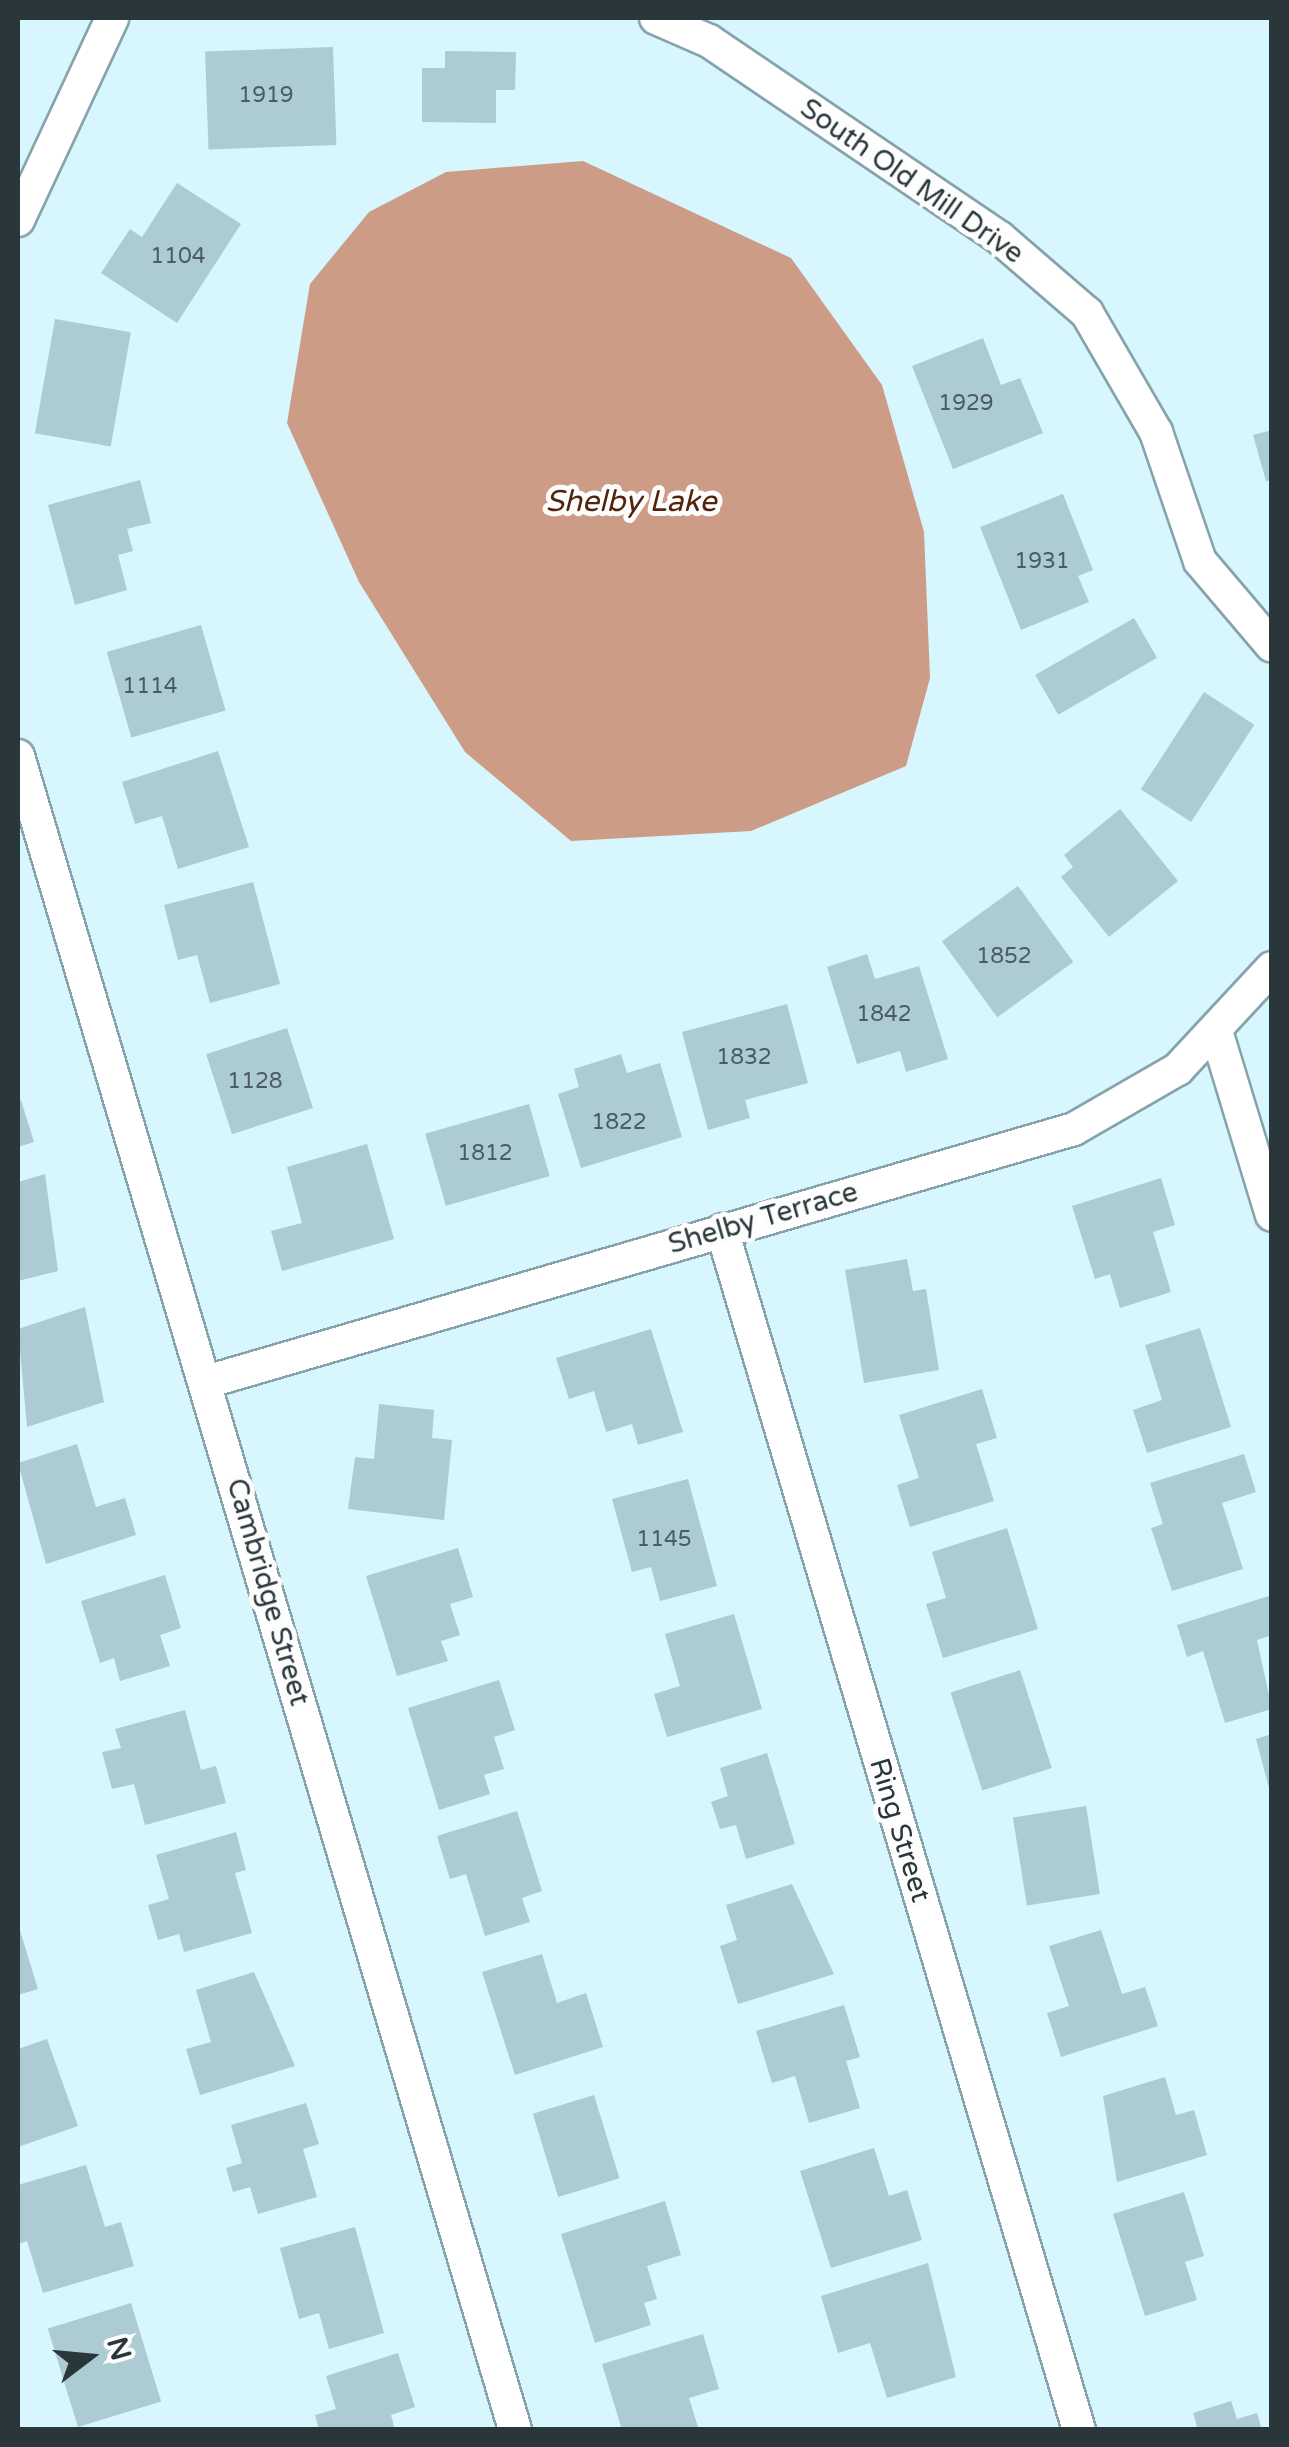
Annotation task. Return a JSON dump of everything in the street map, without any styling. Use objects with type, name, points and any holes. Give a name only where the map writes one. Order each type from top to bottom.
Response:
[{"type":"street","points":[[18,220],[112,18]]},
{"type":"street","name":"South Old Mill Drive","points":[[656,18],[709,41],[1000,238],[1087,313],[1156,432],[1200,561],[1272,646]]},
{"type":"street","name":"Cambridge Street","points":[[18,756],[516,2430]]},
{"type":"street","name":"Shelby Terrace","points":[[206,1382],[1074,1129],[1178,1069],[1272,968]]},
{"type":"street","points":[[1216,1032],[1272,1215]]},
{"type":"street","name":"Ring Street","points":[[722,1230],[1079,2430]]},
{"type":"water","name":"Shelby Lake","points":[[583,161],[791,258],[882,385],[924,532],[930,678],[906,766],[751,831],[571,841],[465,752],[359,582],[287,423],[310,284],[369,212],[446,172]]},
{"type":"building","points":[[333,47],[336,145],[208,149],[205,51]]},
{"type":"building","points":[[445,51],[516,52],[515,90],[496,90],[496,123],[422,122],[422,68],[445,68]]},
{"type":"building","points":[[177,183],[241,224],[177,323],[101,273],[130,229],[142,237]]},
{"type":"building","points":[[55,319],[131,332],[111,447],[35,433]]},
{"type":"building","points":[[983,338],[1001,385],[1020,378],[1043,433],[953,469],[912,366]]},
{"type":"building","points":[[1272,430],[1272,480],[1266,481],[1253,435]]},
{"type":"building","points":[[140,480],[151,523],[127,529],[133,551],[118,555],[127,590],[75,605],[48,505]]},
{"type":"building","points":[[1063,494],[1093,570],[1078,576],[1089,602],[1021,630],[980,527]]},
{"type":"building","points":[[1134,618],[1157,658],[1058,715],[1035,675]]},
{"type":"building","points":[[201,625],[226,711],[131,738],[107,652]]},
{"type":"building","points":[[1204,692],[1254,725],[1191,822],[1141,789]]},
{"type":"building","points":[[218,751],[249,847],[178,869],[162,816],[135,824],[122,782]]},
{"type":"building","points":[[1120,809],[1178,881],[1109,937],[1061,877],[1073,867],[1064,855]]},
{"type":"building","points":[[253,882],[280,984],[210,1003],[197,955],[178,960],[164,905]]},
{"type":"building","points":[[1018,886],[1073,962],[997,1017],[942,941]]},
{"type":"building","points":[[867,954],[875,979],[919,966],[948,1059],[906,1072],[900,1051],[857,1064],[827,967]]},
{"type":"building","points":[[787,1004],[808,1083],[745,1100],[750,1118],[708,1130],[682,1032]]},
{"type":"building","points":[[287,1028],[313,1108],[232,1134],[206,1054]]},
{"type":"building","points":[[621,1054],[627,1073],[660,1063],[682,1137],[581,1168],[558,1094],[579,1087],[574,1069]]},
{"type":"building","points":[[21,1100],[34,1142],[18,1147],[18,1101]]},
{"type":"building","points":[[529,1104],[550,1176],[446,1206],[425,1134]]},
{"type":"building","points":[[367,1144],[394,1239],[282,1271],[271,1231],[302,1223],[287,1167]]},
{"type":"building","points":[[45,1174],[58,1271],[18,1281],[18,1182]]},
{"type":"building","points":[[1161,1178],[1175,1225],[1153,1232],[1171,1292],[1120,1308],[1110,1274],[1095,1279],[1072,1206]]},
{"type":"building","points":[[907,1259],[913,1291],[926,1289],[939,1370],[864,1383],[845,1270]]},
{"type":"building","points":[[85,1307],[104,1402],[27,1427],[18,1329]]},
{"type":"building","points":[[1200,1328],[1231,1427],[1147,1453],[1133,1410],[1162,1400],[1145,1345]]},
{"type":"building","points":[[651,1329],[683,1432],[638,1445],[632,1424],[606,1432],[594,1391],[569,1399],[556,1358]]},
{"type":"building","points":[[982,1389],[997,1438],[976,1444],[994,1501],[910,1527],[897,1485],[919,1478],[899,1415]]},
{"type":"building","points":[[379,1404],[434,1410],[432,1438],[452,1440],[444,1520],[348,1509],[355,1457],[374,1459]]},
{"type":"building","points":[[77,1444],[96,1507],[125,1498],[136,1535],[46,1564],[18,1463]]},
{"type":"building","points":[[1244,1454],[1256,1492],[1222,1503],[1243,1569],[1172,1591],[1151,1528],[1163,1524],[1150,1483]]},
{"type":"building","points":[[688,1479],[717,1586],[660,1601],[651,1567],[632,1572],[612,1499]]},
{"type":"building","points":[[1007,1528],[1038,1629],[943,1658],[926,1604],[946,1598],[932,1552]]},
{"type":"building","points":[[458,1548],[473,1597],[450,1604],[460,1635],[441,1641],[448,1661],[397,1676],[366,1576]]},
{"type":"building","points":[[165,1575],[181,1628],[160,1635],[170,1666],[120,1681],[114,1658],[100,1663],[81,1601]]},
{"type":"building","points":[[1272,1595],[1272,1635],[1257,1640],[1272,1709],[1225,1723],[1203,1651],[1187,1657],[1177,1625]]},
{"type":"building","points":[[734,1614],[762,1709],[667,1737],[654,1694],[680,1686],[665,1634]]},
{"type":"building","points":[[1020,1670],[1052,1768],[982,1791],[951,1693]]},
{"type":"building","points":[[499,1680],[515,1730],[494,1737],[504,1769],[484,1775],[490,1794],[439,1810],[408,1708]]},
{"type":"building","points":[[185,1710],[201,1770],[216,1766],[226,1803],[145,1825],[134,1784],[112,1789],[102,1752],[121,1748],[115,1729]]},
{"type":"building","points":[[1272,1734],[1272,1792],[1270,1792],[1256,1739]]},
{"type":"building","points":[[767,1753],[795,1844],[746,1859],[736,1825],[720,1829],[711,1802],[728,1796],[720,1768]]},
{"type":"building","points":[[1086,1806],[1100,1894],[1027,1905],[1013,1818]]},
{"type":"building","points":[[517,1811],[542,1891],[522,1898],[530,1922],[485,1936],[466,1874],[450,1879],[437,1836]]},
{"type":"building","points":[[236,1832],[246,1870],[235,1873],[252,1933],[184,1952],[179,1934],[158,1940],[148,1905],[169,1899],[156,1855]]},
{"type":"building","points":[[792,1884],[834,1974],[738,2004],[720,1946],[737,1940],[726,1905]]},
{"type":"building","points":[[18,1924],[38,1989],[18,1995]]},
{"type":"building","points":[[1101,1930],[1122,1994],[1145,1987],[1158,2026],[1061,2057],[1047,2013],[1069,2006],[1049,1946]]},
{"type":"building","points":[[542,1954],[557,2003],[586,1993],[603,2047],[515,2075],[482,1972]]},
{"type":"building","points":[[254,1972],[295,2066],[200,2095],[186,2049],[211,2042],[196,1990]]},
{"type":"building","points":[[844,2005],[860,2057],[846,2061],[860,2108],[809,2123],[795,2076],[772,2083],[756,2031]]},
{"type":"building","points":[[47,2039],[78,2126],[18,2147],[18,2049]]},
{"type":"building","points":[[1165,2077],[1176,2115],[1194,2110],[1207,2155],[1117,2182],[1103,2096]]},
{"type":"building","points":[[594,2095],[619,2178],[558,2197],[533,2114]]},
{"type":"building","points":[[306,2103],[319,2144],[303,2149],[317,2197],[258,2214],[250,2187],[233,2192],[226,2168],[242,2163],[231,2125]]},
{"type":"building","points":[[874,2148],[889,2196],[907,2190],[922,2240],[831,2268],[800,2171]]},
{"type":"building","points":[[86,2165],[105,2227],[121,2222],[134,2266],[43,2293],[27,2241],[18,2244],[18,2185]]},
{"type":"building","points":[[1184,2192],[1204,2256],[1185,2262],[1197,2300],[1145,2316],[1113,2214]]},
{"type":"building","points":[[665,2201],[681,2255],[647,2266],[657,2299],[644,2303],[651,2325],[595,2343],[561,2234]]},
{"type":"building","points":[[355,2227],[384,2333],[329,2349],[319,2313],[299,2319],[280,2248]]},
{"type":"building","points":[[928,2263],[956,2377],[887,2398],[870,2343],[838,2353],[821,2296]]},
{"type":"building","points":[[131,2303],[161,2401],[78,2427],[48,2328]]},
{"type":"building","points":[[703,2334],[719,2389],[689,2398],[698,2427],[622,2430],[602,2364]]},
{"type":"building","points":[[398,2353],[415,2407],[391,2415],[395,2430],[319,2430],[315,2415],[336,2409],[326,2376]]},
{"type":"building","points":[[1231,2401],[1237,2419],[1257,2413],[1262,2430],[1198,2430],[1193,2413]]}]
